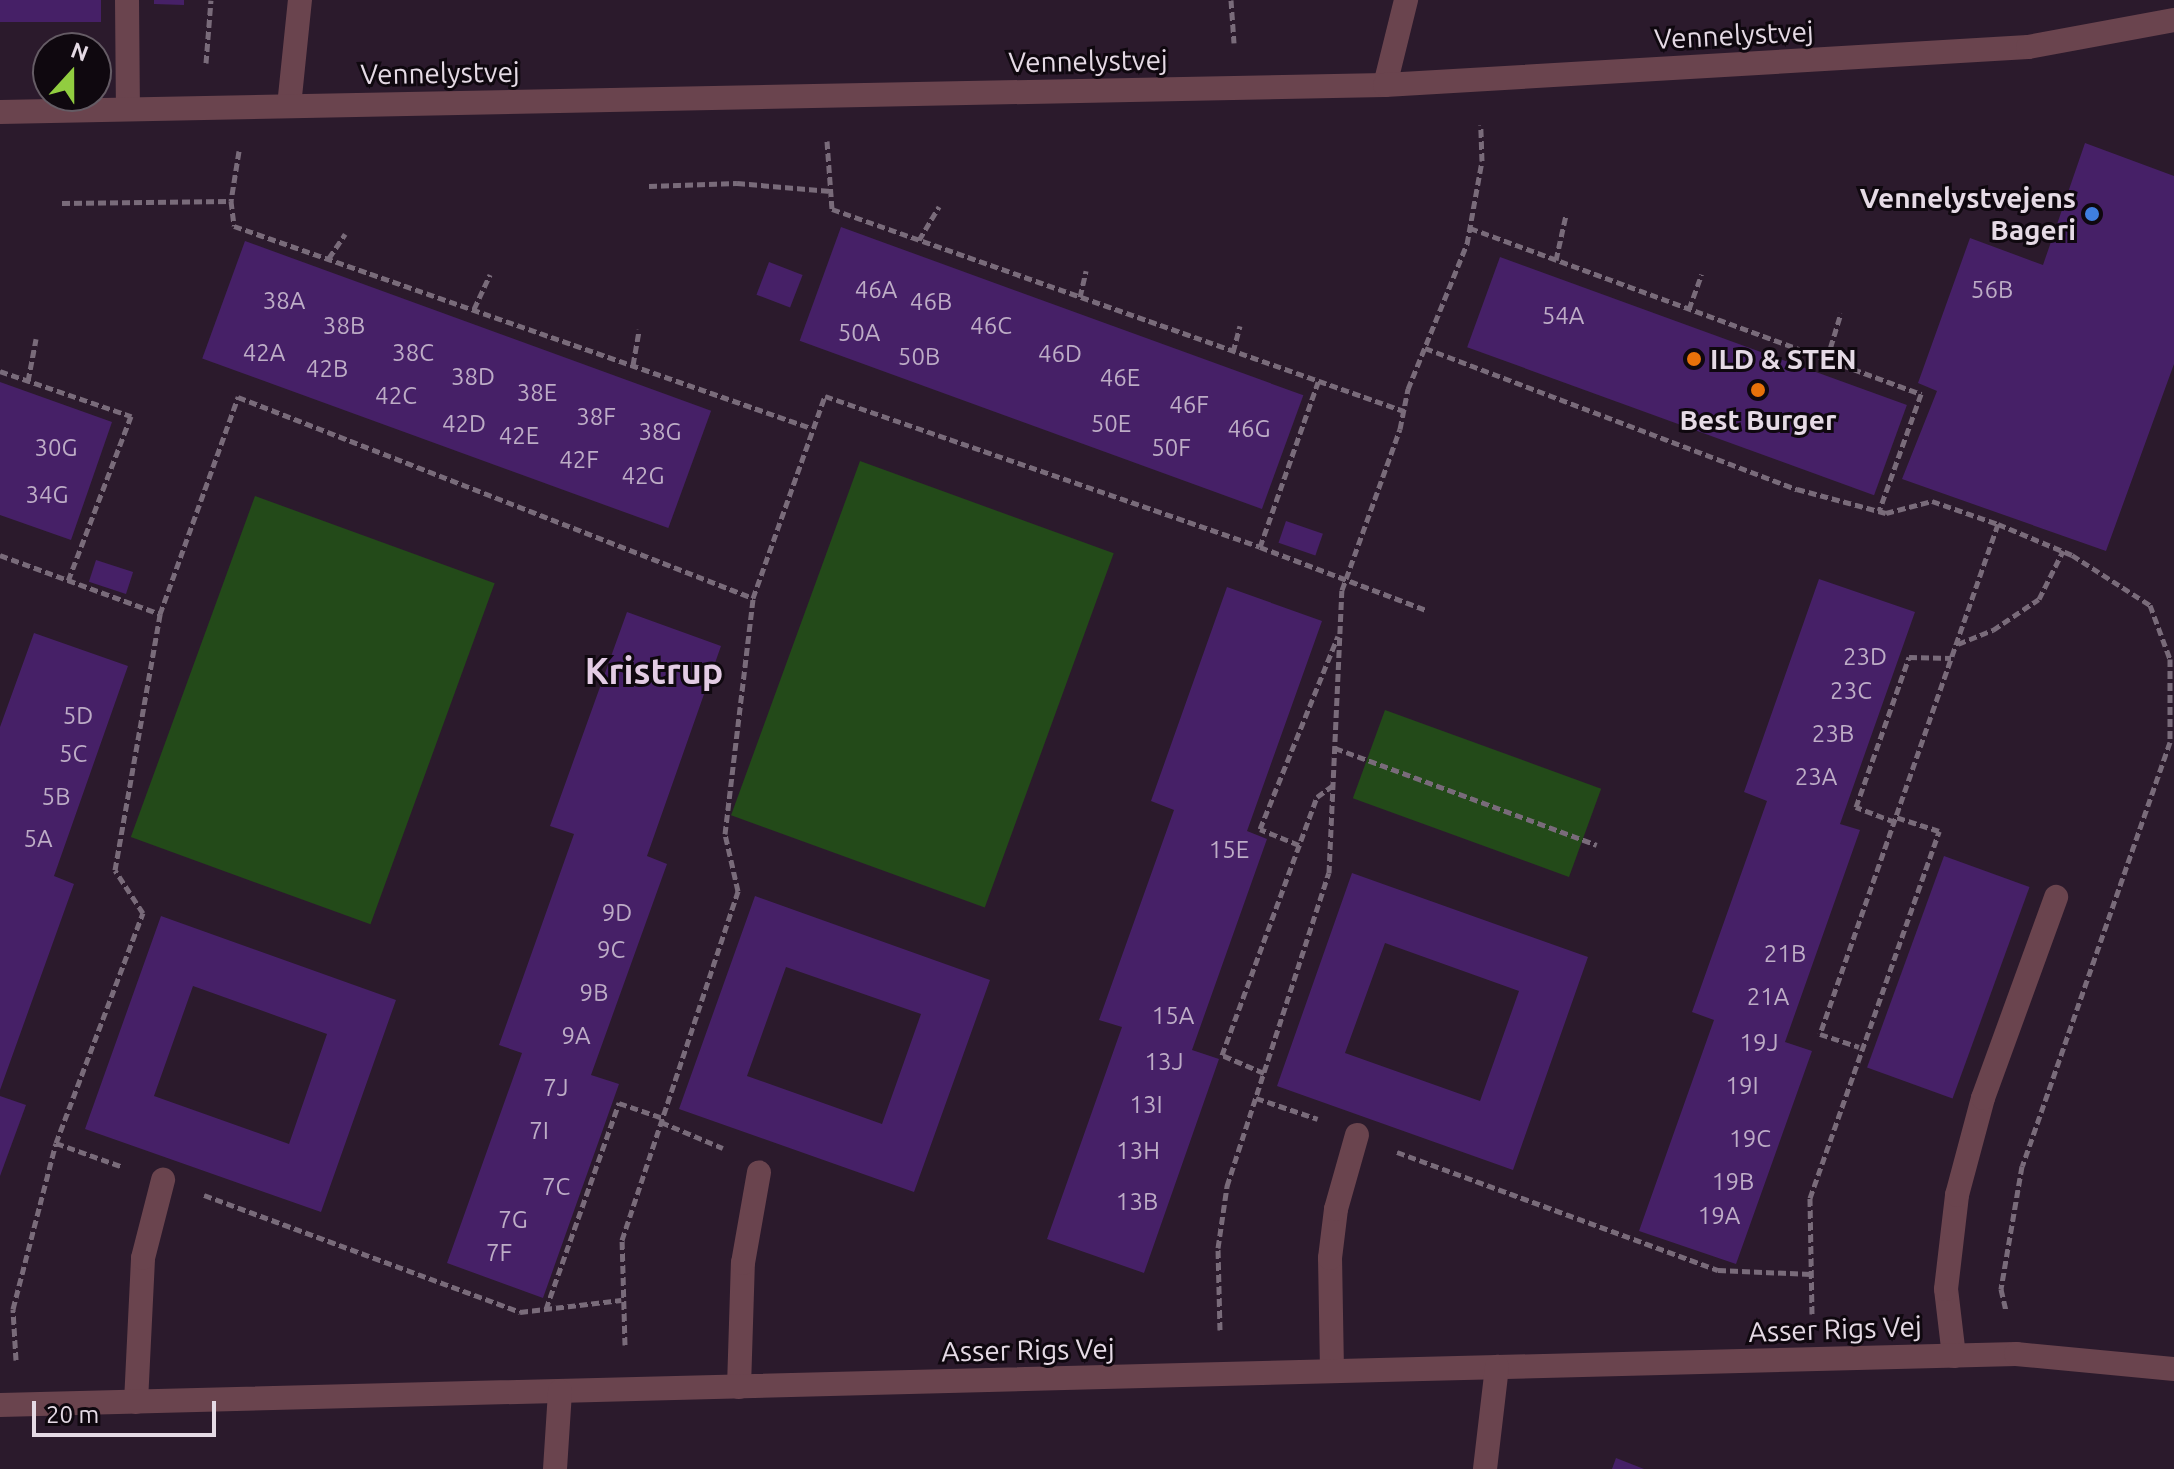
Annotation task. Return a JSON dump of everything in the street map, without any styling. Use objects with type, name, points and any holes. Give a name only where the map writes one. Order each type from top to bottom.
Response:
[{"type":"street","points":[[127,0],[128,109]]},
{"type":"street","points":[[289,106],[300,0]]},
{"type":"street","points":[[1385,85],[1406,0]]},
{"type":"street","name":"Vennelystvej","points":[[0,112],[1385,85],[2028,47],[2174,20]]},
{"type":"street","points":[[1954,1356],[1946,1289],[1957,1195],[1983,1098],[2056,897]]},
{"type":"street","points":[[1332,1371],[1330,1258],[1336,1209],[1357,1135]]},
{"type":"street","points":[[739,1387],[743,1263],[759,1172]]},
{"type":"street","points":[[136,1402],[143,1258],[163,1180]]},
{"type":"street","name":"Asser Rigs Vej","points":[[9,1405],[2016,1354],[2174,1369]]},
{"type":"street","points":[[1485,1469],[1497,1367]]},
{"type":"street","points":[[555,1469],[560,1391]]},
{"type":"path","points":[[202,108],[211,0]]},
{"type":"path","points":[[1220,1319],[1218,1248],[1227,1186],[1329,873],[1340,633],[1346,580],[1425,348],[1470,228],[1482,161],[1480,79]]},
{"type":"path","points":[[824,96],[832,209],[1404,411]]},
{"type":"path","points":[[247,106],[231,201],[234,226],[811,428]]},
{"type":"path","points":[[649,186],[737,183],[831,191]]},
{"type":"path","points":[[62,203],[231,201]]},
{"type":"path","points":[[919,240],[939,207]]},
{"type":"path","points":[[1556,260],[1566,215]]},
{"type":"path","points":[[1470,228],[1921,394],[1879,511]]},
{"type":"path","points":[[329,258],[345,234]]},
{"type":"path","points":[[1080,297],[1086,271]]},
{"type":"path","points":[[474,309],[490,274]]},
{"type":"path","points":[[1689,309],[1702,274]]},
{"type":"path","points":[[1827,359],[1841,313]]},
{"type":"path","points":[[1233,352],[1240,326]]},
{"type":"path","points":[[633,365],[639,330]]},
{"type":"path","points":[[28,381],[36,339]]},
{"type":"path","points":[[1425,348],[1797,489],[1879,511],[1932,501],[1998,524],[1820,1034],[1859,1047]]},
{"type":"path","points":[[0,371],[131,416],[68,581]]},
{"type":"path","points":[[1260,547],[1318,382]]},
{"type":"path","points":[[624,1334],[622,1240],[738,891],[725,834],[753,598],[811,428],[825,396],[1260,547],[1426,610]]},
{"type":"path","points":[[9,1405],[13,1309],[56,1143],[143,913],[115,870],[160,614],[238,397],[753,598]]},
{"type":"path","points":[[1957,644],[1993,630],[2039,599],[2063,551]]},
{"type":"path","points":[[0,555],[160,614]]},
{"type":"path","points":[[1299,845],[1260,829],[1340,633]]},
{"type":"path","points":[[1812,1301],[1810,1198],[1859,1047],[1939,831],[1856,807],[1909,657],[1951,658]]},
{"type":"path","points":[[1335,748],[1597,845]]},
{"type":"path","points":[[1264,1073],[1222,1055],[1317,797],[1333,786]]},
{"type":"path","points":[[1256,1098],[1718,1270],[1811,1274]]},
{"type":"path","points":[[546,1309],[619,1103],[751,1160],[759,1172]]},
{"type":"path","points":[[56,1143],[520,1312],[621,1300]]},
{"type":"green space","points":[[860,461],[1114,553],[985,908],[731,815]]},
{"type":"green space","points":[[255,496],[495,583],[370,924],[131,837]]},
{"type":"green space","points":[[1385,710],[1601,789],[1569,877],[1353,798]]},
{"type":"building","points":[[0,0],[101,0],[101,22],[0,22]]},
{"type":"building","points":[[154,0],[184,0],[184,5],[154,4]]},
{"type":"building","points":[[2085,143],[2174,176],[2174,364],[2106,551],[1902,479],[1937,391],[1918,383],[1970,238],[2043,265]]},
{"type":"building","points":[[841,227],[1303,395],[1262,509],[800,341]]},
{"type":"building","points":[[245,241],[711,411],[668,528],[202,358]]},
{"type":"building","points":[[1500,257],[1907,405],[1874,495],[1467,347]]},
{"type":"building","points":[[769,262],[803,275],[790,308],[756,295]]},
{"type":"building","points":[[0,382],[112,422],[71,540],[0,515]]},
{"type":"building","points":[[1286,521],[1323,534],[1315,555],[1279,543]]},
{"type":"building","points":[[96,560],[133,572],[126,594],[89,582]]},
{"type":"building","points":[[1819,579],[1915,612],[1840,824],[1860,830],[1785,1042],[1812,1051],[1736,1264],[1639,1231],[1714,1020],[1692,1012],[1767,801],[1744,792]]},
{"type":"building","points":[[1227,587],[1322,621],[1247,831],[1267,839],[1192,1050],[1219,1059],[1144,1273],[1047,1239],[1122,1027],[1099,1020],[1174,810],[1151,801]]},
{"type":"building","points":[[627,612],[721,646],[647,856],[667,864],[591,1075],[619,1084],[543,1298],[447,1263],[522,1053],[499,1045],[574,834],[550,826]]},
{"type":"building","points":[[34,633],[128,666],[54,876],[74,884],[0,1090],[0,727]]},
{"type":"building","points":[[1944,856],[2030,887],[1953,1099],[1867,1067]]},
{"type":"building","points":[[1352,873],[1588,957],[1513,1170],[1277,1086]],"holes":[[[1385,943],[1519,991],[1480,1101],[1345,1053]]]},
{"type":"building","points":[[755,896],[990,980],[914,1192],[679,1109]],"holes":[[[786,967],[921,1014],[882,1124],[747,1076]]]},
{"type":"building","points":[[161,916],[396,1000],[321,1212],[85,1129]],"holes":[[[193,986],[327,1034],[289,1144],[154,1096]]]},
{"type":"building","points":[[0,1096],[26,1105],[0,1176]]},
{"type":"building","points":[[1616,1458],[1644,1469],[1612,1469]]},
{"type":"place","name":"Vennelystvejens Bageri","points":[[2092,214]]},
{"type":"place","name":"ILD & STEN","points":[[1694,359]]},
{"type":"place","name":"Best Burger","points":[[1758,390]]},
{"type":"district","name":"Kristrup","points":[[654,671]]}]
